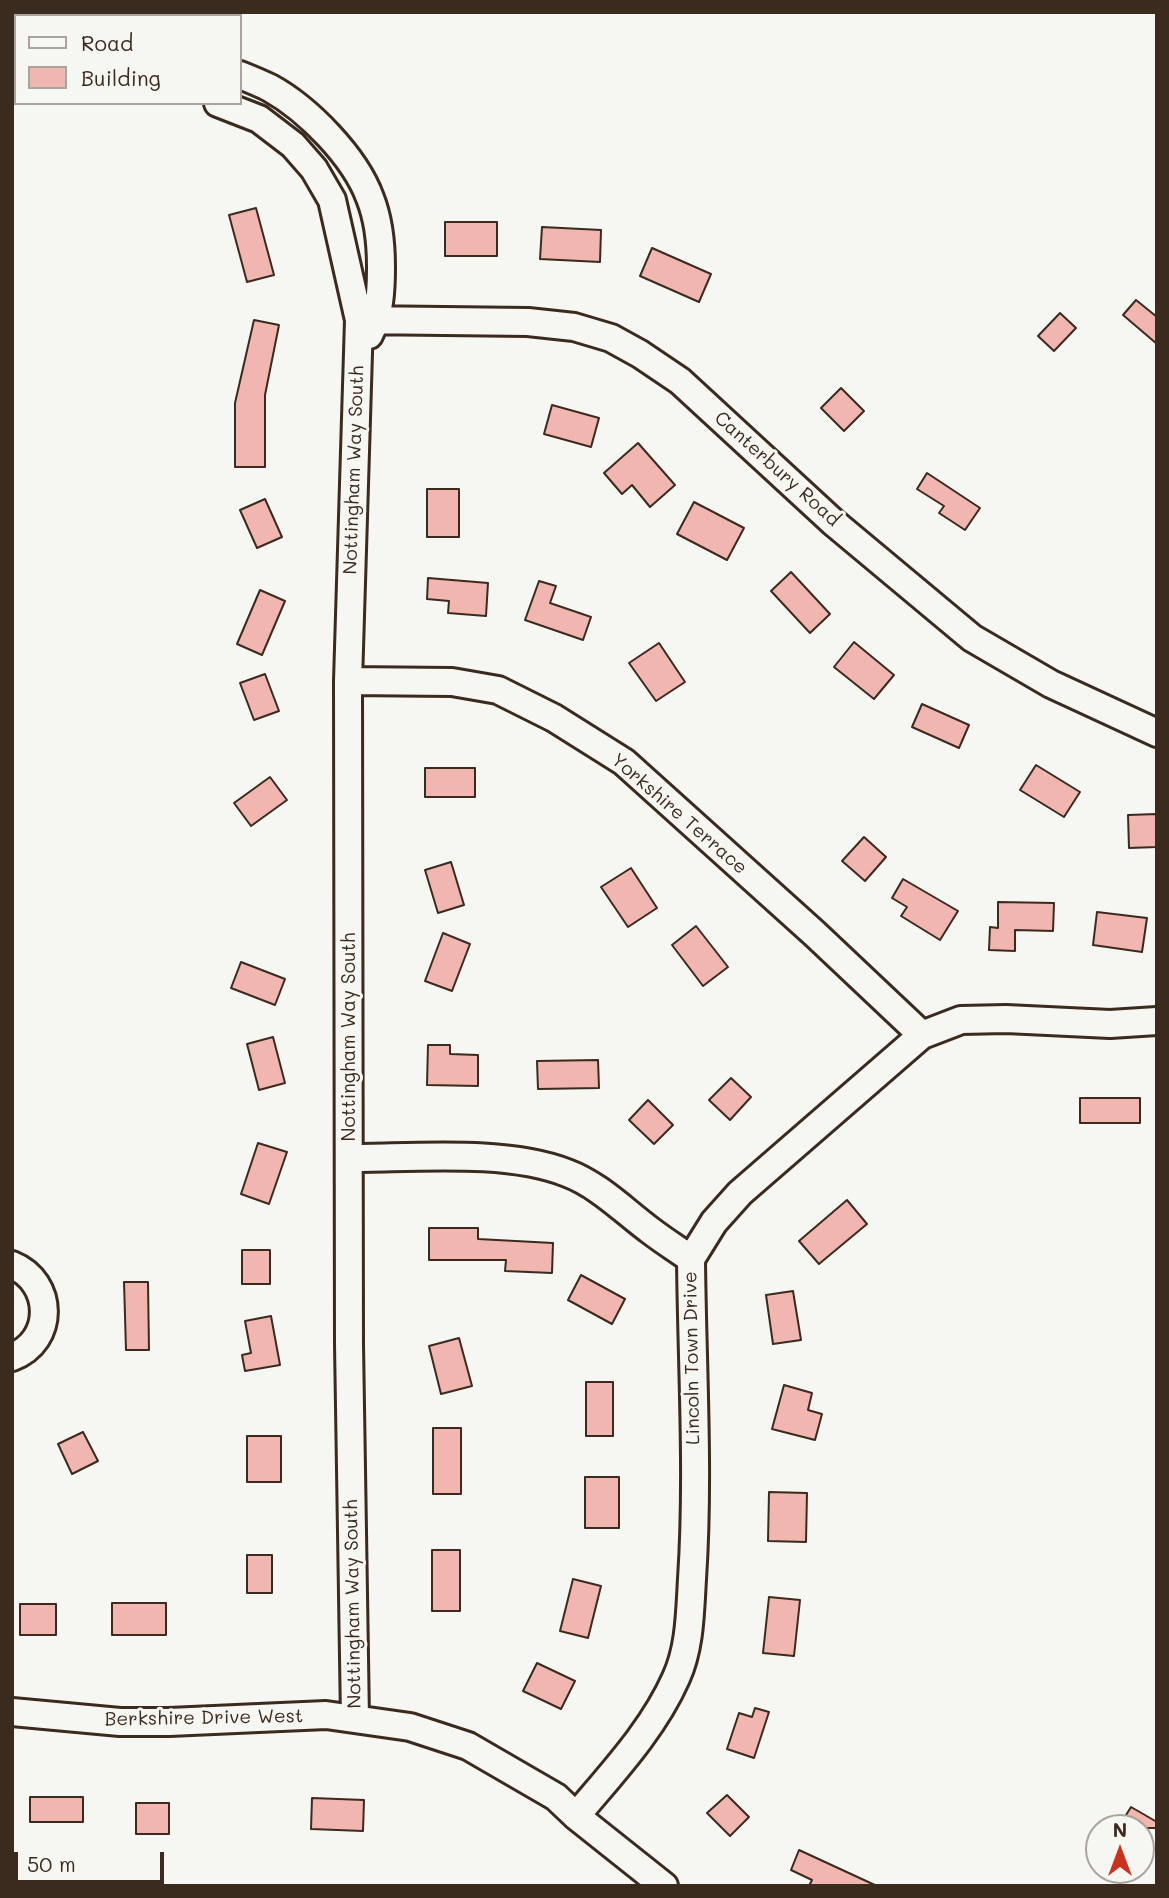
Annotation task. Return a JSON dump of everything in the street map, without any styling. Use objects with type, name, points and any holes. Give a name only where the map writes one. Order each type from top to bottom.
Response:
[{"type":"street","name":"Nottingham Way South","points":[[242,76],[270,88],[303,112],[354,166],[371,199],[381,249],[381,286],[358,355],[348,681],[349,1344],[355,1719]]},
{"type":"street","name":"Nottingham Way South","points":[[223,105],[259,119],[293,145],[313,169],[332,200],[368,320]]},
{"type":"street","name":"Canterbury Road","points":[[368,320],[528,322],[574,327],[611,338],[640,354],[680,382],[834,522],[972,638],[1051,684],[1157,733]]},
{"type":"street","name":"Yorkshire Terrace","points":[[348,681],[452,682],[498,690],[554,718],[624,762],[815,934],[922,1035]]},
{"type":"street","name":"Lincoln Town Drive","points":[[576,1816],[625,1758],[657,1714],[677,1676],[688,1636],[695,1531],[691,1259],[714,1222],[740,1193],[922,1035],[961,1020],[1006,1019],[1110,1024],[1157,1021]]},
{"type":"street","points":[[349,1158],[475,1158],[526,1162],[568,1173],[601,1191],[691,1259]]},
{"type":"street","points":[[12,1265],[29,1275],[36,1283],[45,1306],[36,1340],[27,1349],[12,1357]]},
{"type":"street","name":"Berkshire Drive West","points":[[12,1712],[120,1722],[327,1715],[410,1727],[468,1746],[555,1797],[664,1886]]},
{"type":"building","points":[[256,208],[274,275],[247,282],[229,215]]},
{"type":"building","points":[[445,222],[497,222],[497,256],[445,256]]},
{"type":"building","points":[[542,227],[601,230],[600,262],[540,259]]},
{"type":"building","points":[[652,248],[711,274],[699,302],[640,276]]},
{"type":"building","points":[[1136,300],[1157,317],[1157,344],[1123,315]]},
{"type":"building","points":[[1060,313],[1076,328],[1054,351],[1038,336]]},
{"type":"building","points":[[254,320],[279,325],[265,395],[265,467],[235,467],[235,403]]},
{"type":"building","points":[[841,388],[864,411],[844,431],[821,408]]},
{"type":"building","points":[[552,405],[599,418],[591,447],[544,434]]},
{"type":"building","points":[[638,443],[675,485],[650,507],[632,485],[622,494],[604,473]]},
{"type":"building","points":[[927,473],[980,508],[965,530],[939,513],[944,506],[917,489]]},
{"type":"building","points":[[427,489],[459,489],[459,537],[427,537]]},
{"type":"building","points":[[265,499],[282,537],[257,548],[240,510]]},
{"type":"building","points":[[694,502],[744,528],[727,560],[677,534]]},
{"type":"building","points":[[791,572],[830,614],[810,633],[771,591]]},
{"type":"building","points":[[428,578],[488,583],[486,616],[448,613],[449,601],[427,599]]},
{"type":"building","points":[[539,581],[556,586],[550,603],[591,617],[583,640],[525,620]]},
{"type":"building","points":[[260,590],[285,601],[262,655],[237,644]]},
{"type":"building","points":[[854,642],[894,675],[874,699],[834,667]]},
{"type":"building","points":[[659,643],[685,682],[656,701],[629,663]]},
{"type":"building","points":[[265,674],[279,711],[254,720],[240,683]]},
{"type":"building","points":[[922,704],[969,725],[959,748],[912,727]]},
{"type":"building","points":[[1036,765],[1080,792],[1064,817],[1020,790]]},
{"type":"building","points":[[425,768],[475,768],[475,797],[425,797]]},
{"type":"building","points":[[270,777],[287,800],[251,826],[234,803]]},
{"type":"building","points":[[1157,814],[1157,847],[1129,848],[1128,815]]},
{"type":"building","points":[[864,837],[886,857],[865,881],[842,861]]},
{"type":"building","points":[[451,862],[464,905],[438,913],[425,870]]},
{"type":"building","points":[[631,868],[657,908],[628,927],[601,887]]},
{"type":"building","points":[[903,879],[958,911],[940,940],[901,916],[907,907],[892,898]]},
{"type":"building","points":[[998,902],[1054,903],[1053,931],[1015,930],[1015,951],[989,950],[990,927],[998,928]]},
{"type":"building","points":[[1097,912],[1147,918],[1142,952],[1093,945]]},
{"type":"building","points":[[696,926],[728,967],[703,986],[672,945]]},
{"type":"building","points":[[443,933],[470,944],[452,991],[425,981]]},
{"type":"building","points":[[241,962],[285,979],[275,1005],[231,988]]},
{"type":"building","points":[[273,1037],[285,1083],[259,1090],[247,1044]]},
{"type":"building","points":[[428,1045],[450,1045],[450,1054],[478,1055],[478,1086],[427,1085]]},
{"type":"building","points":[[598,1060],[599,1088],[538,1089],[537,1061]]},
{"type":"building","points":[[731,1078],[751,1097],[730,1120],[709,1100]]},
{"type":"building","points":[[1080,1098],[1140,1098],[1140,1123],[1080,1123]]},
{"type":"building","points":[[648,1100],[673,1125],[654,1144],[629,1120]]},
{"type":"building","points":[[258,1143],[287,1152],[269,1204],[241,1194]]},
{"type":"building","points":[[847,1200],[867,1224],[819,1264],[799,1241]]},
{"type":"building","points":[[429,1228],[478,1228],[478,1239],[553,1243],[552,1273],[505,1271],[506,1260],[429,1260]]},
{"type":"building","points":[[242,1250],[270,1250],[270,1284],[242,1284]]},
{"type":"building","points":[[581,1275],[625,1299],[612,1324],[568,1300]]},
{"type":"building","points":[[124,1282],[148,1282],[149,1350],[126,1350]]},
{"type":"building","points":[[793,1291],[801,1340],[773,1344],[766,1295]]},
{"type":"building","points":[[271,1316],[280,1365],[245,1371],[242,1355],[251,1353],[245,1321]]},
{"type":"building","points":[[459,1338],[472,1386],[441,1394],[429,1346]]},
{"type":"building","points":[[586,1382],[613,1382],[613,1436],[586,1436]]},
{"type":"building","points":[[784,1385],[812,1393],[808,1410],[822,1414],[815,1440],[772,1429]]},
{"type":"building","points":[[433,1428],[461,1428],[461,1494],[433,1494]]},
{"type":"building","points":[[83,1432],[98,1461],[72,1474],[58,1444]]},
{"type":"building","points":[[247,1436],[281,1436],[281,1482],[247,1482]]},
{"type":"building","points":[[585,1477],[619,1477],[619,1528],[585,1528]]},
{"type":"building","points":[[769,1492],[807,1493],[806,1542],[768,1541]]},
{"type":"building","points":[[432,1550],[460,1550],[460,1611],[432,1611]]},
{"type":"building","points":[[247,1555],[272,1555],[272,1593],[247,1593]]},
{"type":"building","points":[[573,1579],[601,1586],[588,1638],[560,1631]]},
{"type":"building","points":[[769,1597],[800,1600],[794,1656],[763,1653]]},
{"type":"building","points":[[112,1603],[166,1603],[166,1635],[112,1635]]},
{"type":"building","points":[[20,1604],[56,1604],[56,1635],[20,1635]]},
{"type":"building","points":[[537,1663],[575,1681],[561,1709],[523,1691]]},
{"type":"building","points":[[755,1708],[769,1712],[754,1758],[727,1749],[739,1713],[752,1717]]},
{"type":"building","points":[[727,1795],[749,1817],[730,1836],[707,1813]]},
{"type":"building","points":[[30,1797],[83,1797],[83,1822],[30,1822]]},
{"type":"building","points":[[312,1798],[364,1800],[363,1831],[311,1829]]},
{"type":"building","points":[[136,1803],[169,1803],[169,1834],[136,1834]]},
{"type":"building","points":[[1131,1807],[1143,1814],[1127,1814]]},
{"type":"building","points":[[799,1850],[877,1886],[809,1886],[812,1880],[791,1870]]}]
